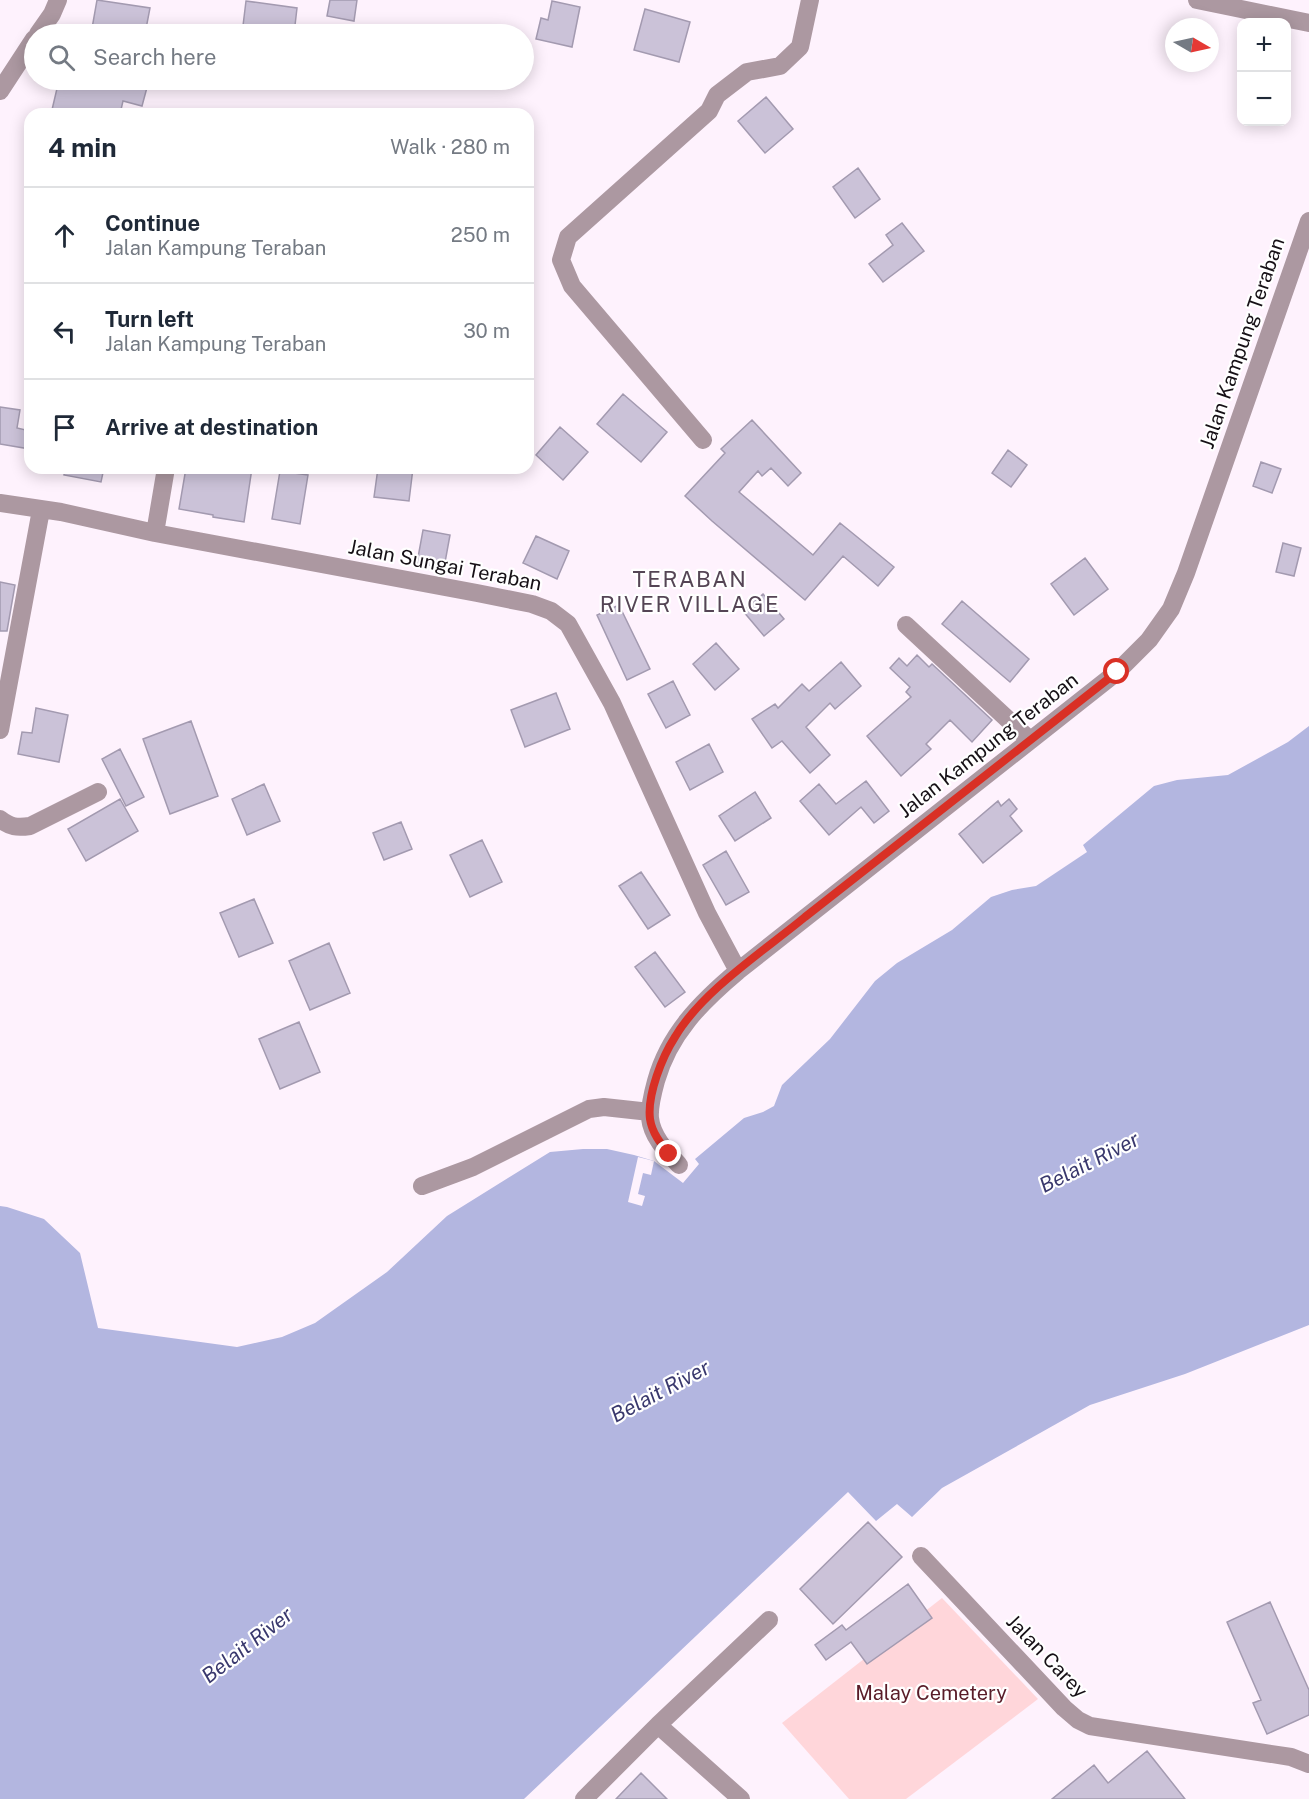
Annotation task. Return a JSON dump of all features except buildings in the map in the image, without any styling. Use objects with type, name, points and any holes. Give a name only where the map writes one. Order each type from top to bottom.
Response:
[{"type":"street","points":[[45,24],[58,0]]},
{"type":"street","points":[[703,440],[572,286],[561,260],[568,237],[709,111],[717,95],[747,72],[780,66],[800,47],[810,0]]},
{"type":"street","points":[[1197,0],[1309,23]]},
{"type":"street","points":[[0,91],[24,54]]},
{"type":"street","name":"Jalan Kampung Teraban","points":[[679,1165],[656,1137],[650,1118],[652,1093],[661,1064],[675,1036],[707,998],[738,971],[1117,672],[1149,640],[1170,609],[1190,562],[1309,221]]},
{"type":"street","points":[[155,533],[165,474]]},
{"type":"street","name":"Jalan Sungai Teraban","points":[[0,502],[454,588],[552,610],[568,624],[612,703],[707,913],[738,971]]},
{"type":"street","points":[[0,730],[41,510]]},
{"type":"street","points":[[906,625],[1030,740]]},
{"type":"street","points":[[0,819],[18,828],[30,826],[98,792]]},
{"type":"street","points":[[422,1186],[473,1167],[590,1109],[604,1107],[650,1112]]},
{"type":"street","name":"Jalan Carey","points":[[921,1556],[1064,1708],[1083,1723],[1090,1726],[1291,1757],[1309,1764]]},
{"type":"street","points":[[584,1799],[769,1620]]},
{"type":"street","points":[[658,1725],[741,1799]]},
{"type":"green space","name":"Malay Cemetery","points":[[942,1598],[1038,1699],[906,1799],[849,1799],[782,1723]]},
{"type":"water","name":"Belait River","points":[[1309,726],[1309,1325],[1185,1374],[1090,1405],[942,1488],[912,1517],[897,1504],[876,1521],[848,1492],[524,1799],[0,1799],[0,1206],[44,1219],[80,1253],[98,1328],[237,1347],[282,1337],[315,1323],[387,1272],[447,1216],[550,1152],[607,1149],[634,1155],[654,1161],[683,1183],[699,1164],[695,1159],[744,1118],[774,1106],[782,1085],[830,1039],[875,981],[897,963],[952,930],[991,897],[1012,890],[1036,886],[1087,852],[1083,845],[1154,786],[1177,780],[1228,775],[1288,742]]},
{"type":"pier","points":[[638,1157],[654,1161],[651,1175],[643,1173],[638,1194],[645,1196],[642,1206],[628,1202]]},
{"type":"district","name":"TERABAN RIVER VILLAGE","points":[[690,592]]},
{"type":"route","points":[[669,1154],[656,1137],[650,1118],[652,1093],[661,1064],[675,1036],[707,998],[738,971],[1117,672]]}]
